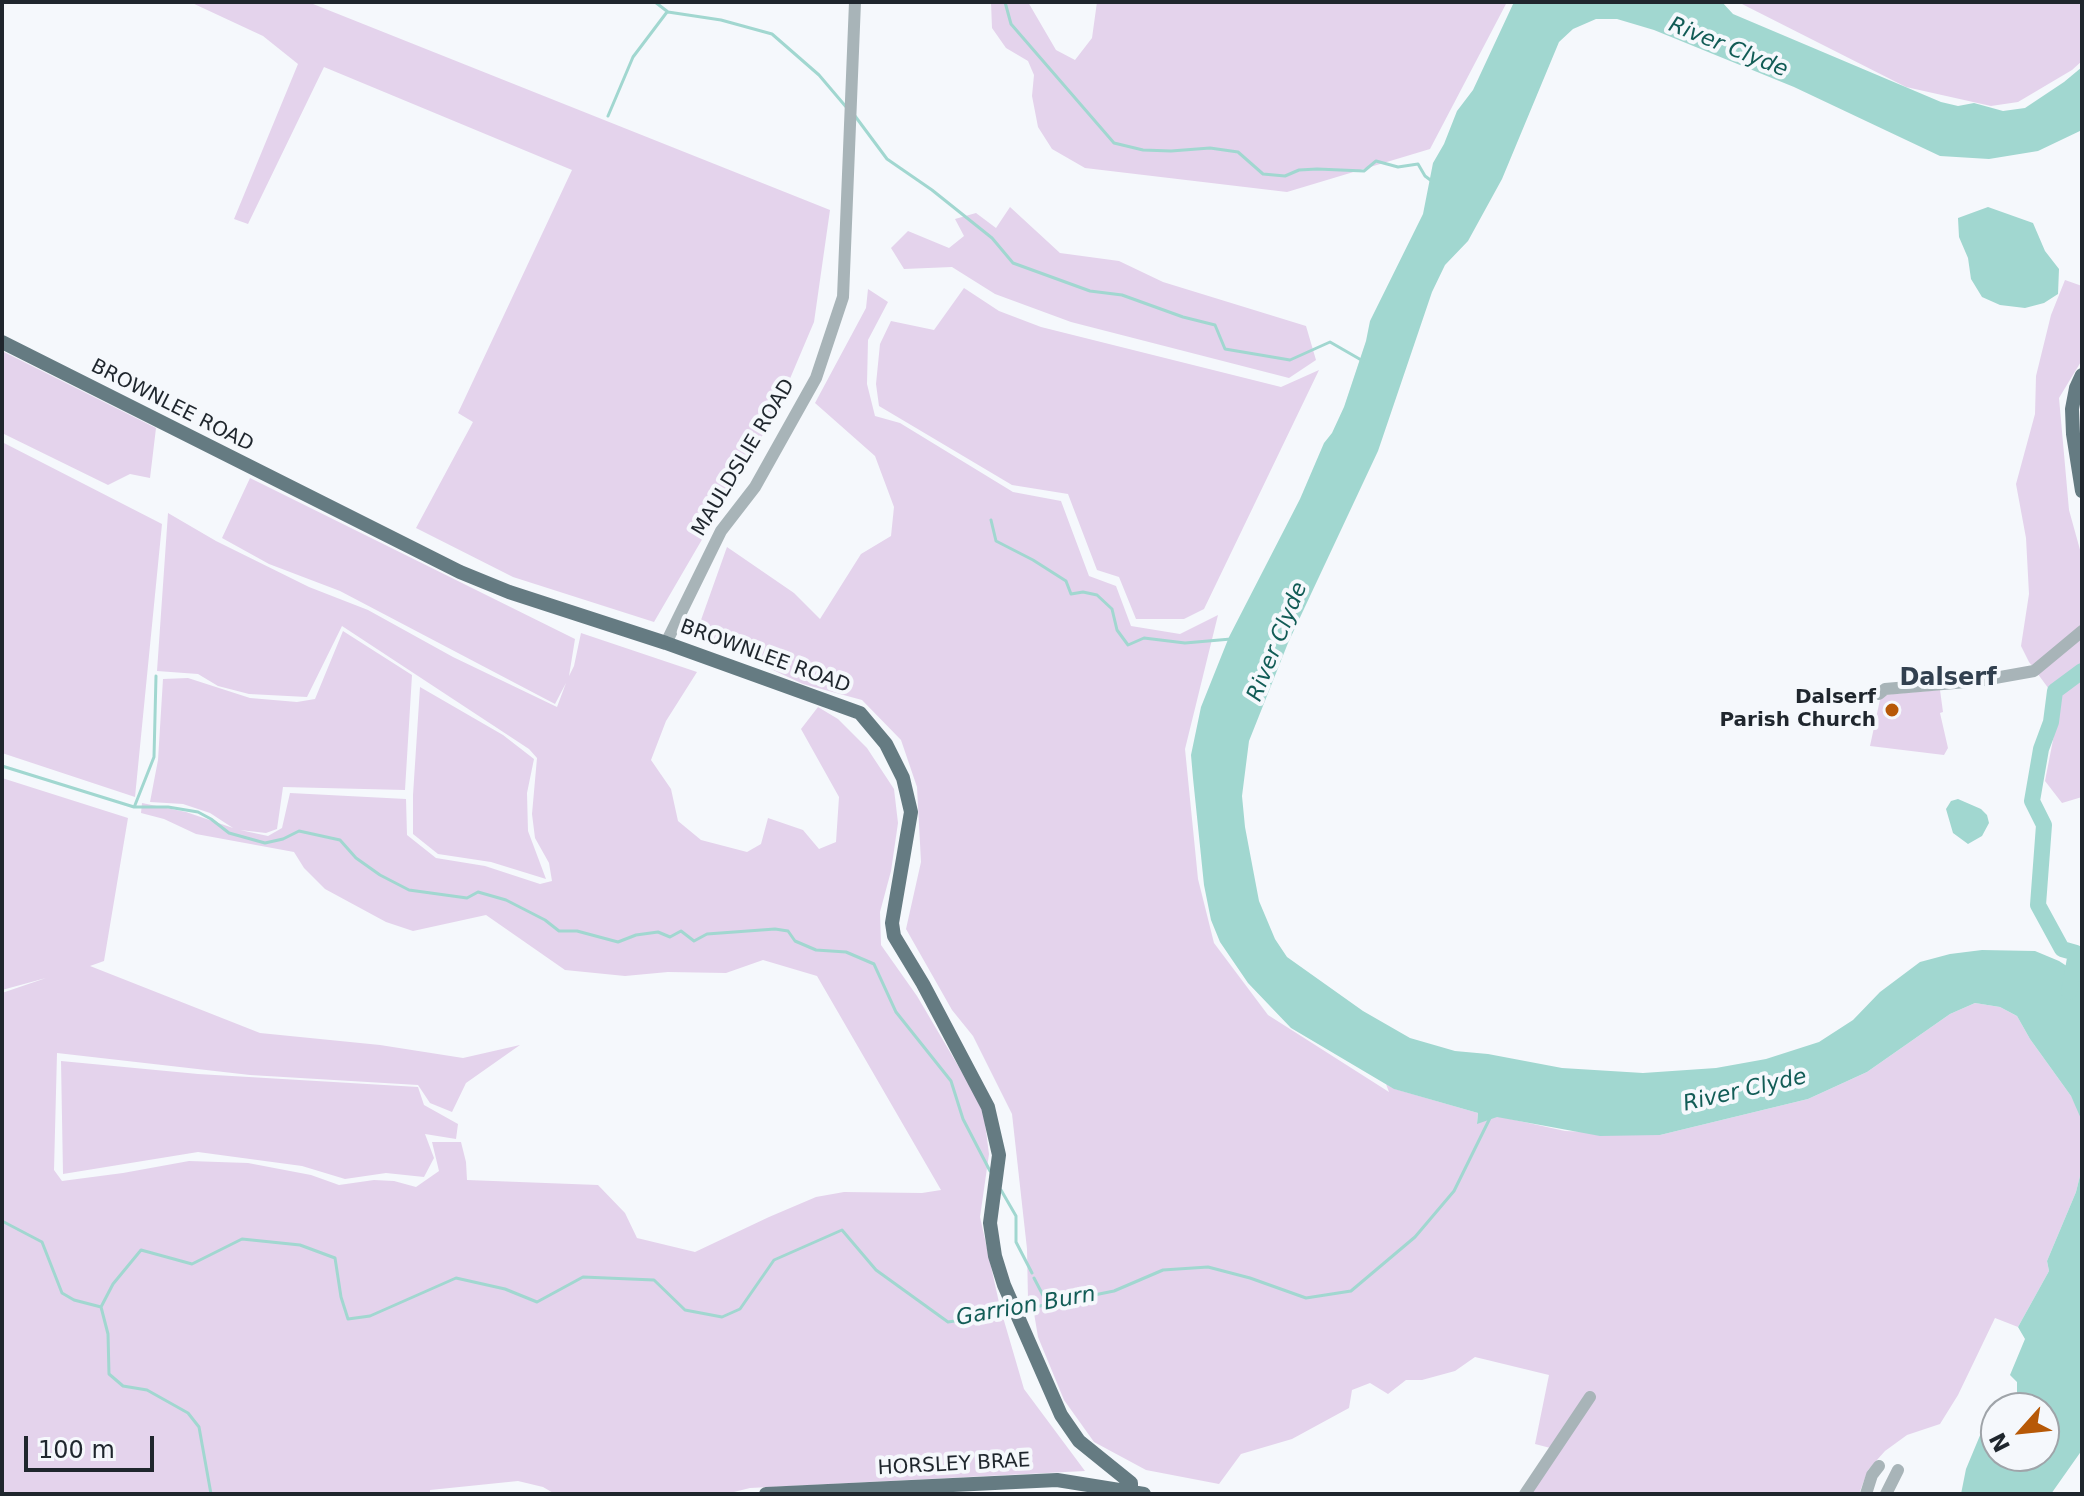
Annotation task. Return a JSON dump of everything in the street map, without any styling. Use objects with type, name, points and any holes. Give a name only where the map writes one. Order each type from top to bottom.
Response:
[{"type":"main road","name":"BROWNLEE ROAD","points":[[2,342],[460,572],[509,592],[666,643],[860,713],[886,744],[903,778],[911,812],[892,923],[894,936],[988,1107],[999,1155],[990,1223],[995,1256],[1011,1303],[1061,1415],[1079,1441],[1131,1483],[1137,1493]]},
{"type":"main road","points":[[2082,375],[2072,409],[2082,491]]},
{"type":"main road","name":"HORSLEY BRAE","points":[[766,1494],[1043,1480],[1137,1493]]},
{"type":"street","name":"MAULDSLIE ROAD","points":[[666,643],[721,531],[755,487],[816,378],[843,297],[855,2]]},
{"type":"street","points":[[1879,694],[1885,689],[1978,681],[2034,671],[2082,631]]},
{"type":"street","points":[[1525,1494],[1590,1397]]},
{"type":"street","points":[[1866,1494],[1872,1475],[1879,1466]]},
{"type":"street","points":[[1886,1494],[1898,1470]]},
{"type":"shaded area","points":[[190,2],[308,2],[830,210],[814,322],[775,414],[654,622],[513,577],[416,528],[473,422],[458,413],[572,170],[324,67],[248,224],[234,219],[298,64],[263,36]]},
{"type":"shaded area","points":[[991,2],[1028,2],[1056,50],[1075,60],[1092,38],[1097,2],[1507,2],[1430,149],[1287,192],[1085,168],[1052,149],[1038,127],[1032,96],[1034,75],[1028,61],[1006,48],[992,28]]},
{"type":"shaded area","points":[[1738,2],[2082,2],[2082,61],[2018,102],[1991,106],[1906,87]]},
{"type":"shaded area","points":[[1010,207],[1060,253],[1119,261],[1163,282],[1306,326],[1316,360],[1289,378],[1071,322],[995,294],[952,267],[904,269],[891,248],[908,231],[949,248],[964,236],[955,219],[976,213],[996,228]]},
{"type":"shaded area","points":[[2065,280],[2082,286],[2082,360],[2059,398],[2069,510],[2082,557],[2082,797],[2062,803],[2045,781],[2060,704],[2021,646],[2029,594],[2026,538],[2016,484],[2035,414],[2036,376],[2051,315]]},
{"type":"shaded area","points":[[964,288],[999,311],[1041,327],[1281,387],[1319,370],[1204,609],[1184,619],[1136,619],[1119,577],[1097,570],[1068,494],[1012,485],[879,406],[876,384],[880,344],[891,321],[934,330]]},
{"type":"shaded area","points":[[868,289],[888,302],[868,340],[867,384],[875,416],[900,423],[1013,492],[1061,501],[1089,576],[1116,586],[1131,626],[1180,634],[1218,615],[1185,749],[1198,879],[1214,943],[1268,1015],[1389,1092],[1386,1084],[1478,1113],[1477,1123],[1497,1116],[1565,1131],[1660,1135],[1808,1099],[1867,1072],[1950,1014],[1975,1003],[2000,1007],[2017,1016],[2081,1115],[2082,1168],[2076,1192],[2047,1261],[2049,1271],[2018,1327],[1995,1318],[1958,1395],[1940,1424],[1907,1435],[1885,1451],[1868,1470],[1859,1494],[1530,1494],[1558,1450],[1535,1444],[1549,1375],[1475,1357],[1455,1371],[1422,1380],[1406,1380],[1388,1394],[1370,1383],[1352,1390],[1349,1408],[1292,1439],[1241,1454],[1219,1484],[1146,1470],[1094,1442],[1064,1400],[1038,1337],[1034,1313],[1028,1300],[1027,1249],[1012,1114],[973,1036],[952,1010],[906,929],[921,862],[917,787],[901,740],[862,700],[803,684],[696,634],[727,547],[794,593],[820,619],[861,554],[891,536],[894,507],[875,456],[815,403],[866,308]]},
{"type":"shaded area","points":[[2,351],[156,428],[150,478],[130,474],[108,485],[2,433]]},
{"type":"shaded area","points":[[2,442],[162,524],[135,797],[2,753]]},
{"type":"shaded area","points":[[250,478],[575,639],[569,676],[581,633],[697,672],[666,721],[651,760],[671,789],[678,821],[701,840],[747,852],[761,844],[768,818],[803,830],[819,849],[836,842],[839,797],[801,729],[818,707],[838,719],[867,748],[894,789],[898,823],[891,871],[880,912],[881,945],[917,996],[983,1108],[989,1154],[980,1217],[1000,1307],[1024,1389],[1085,1471],[750,1488],[726,1494],[555,1494],[543,1487],[518,1481],[430,1490],[430,1494],[2,1494],[2,993],[46,978],[2,990],[2,778],[128,818],[104,961],[90,966],[260,1033],[380,1045],[463,1058],[520,1045],[466,1083],[452,1112],[430,1103],[418,1085],[250,1075],[57,1053],[54,1170],[62,1181],[189,1161],[248,1163],[311,1175],[339,1185],[374,1180],[416,1187],[439,1171],[432,1142],[461,1142],[467,1180],[598,1185],[625,1213],[637,1238],[695,1252],[816,1197],[844,1192],[922,1193],[941,1190],[817,976],[763,960],[726,973],[668,972],[625,976],[565,970],[486,915],[413,931],[386,922],[325,889],[304,868],[294,852],[196,834],[164,819],[141,813],[142,803],[186,812],[233,828],[210,813],[183,804],[150,802],[158,760],[163,679],[188,678],[250,698],[297,702],[315,699],[343,631],[412,675],[405,790],[283,787],[277,829],[266,833],[240,830],[268,836],[282,828],[290,793],[406,799],[407,835],[436,858],[485,866],[540,884],[552,881],[549,863],[535,838],[532,814],[537,758],[529,749],[342,626],[307,697],[249,694],[218,686],[198,674],[157,671],[168,513],[216,541],[309,587],[368,610],[453,657],[557,707],[566,683],[555,704],[340,591],[269,564],[222,538]]},
{"type":"shaded area","points":[[420,687],[503,735],[534,759],[527,793],[528,831],[546,879],[491,862],[438,854],[413,834]]},
{"type":"shaded area","points":[[1940,690],[1943,712],[1940,713],[1948,748],[1944,755],[1870,746],[1881,695]]},
{"type":"shaded area","points":[[61,1061],[198,1074],[418,1087],[424,1105],[458,1124],[456,1139],[425,1134],[434,1158],[424,1177],[386,1173],[345,1179],[302,1166],[198,1152],[63,1174]]},
{"type":"water","name":"River Clyde","points":[[1514,2],[1722,2],[1733,14],[1941,102],[1958,106],[1974,103],[2003,111],[2025,108],[2082,67],[2082,130],[2038,151],[1989,159],[1940,156],[1794,87],[1654,30],[1617,19],[1596,19],[1573,29],[1559,42],[1502,179],[1468,241],[1445,265],[1432,292],[1378,451],[1288,643],[1249,741],[1242,796],[1245,827],[1259,901],[1275,939],[1287,957],[1363,1011],[1410,1038],[1455,1051],[1562,1068],[1643,1073],[1716,1068],[1766,1059],[1819,1042],[1853,1020],[1880,992],[1920,962],[1982,950],[2035,951],[2059,961],[2082,976],[2082,1121],[2071,1096],[2017,1016],[2000,1007],[1975,1003],[1950,1014],[1867,1072],[1808,1099],[1660,1135],[1600,1136],[1497,1117],[1477,1124],[1478,1113],[1394,1089],[1291,1028],[1248,983],[1220,942],[1211,920],[1204,885],[1191,755],[1201,707],[1229,637],[1344,407],[1370,321],[1423,214],[1433,163],[1457,111],[1473,90]]},
{"type":"water","points":[[1988,207],[2033,223],[2045,251],[2059,269],[2058,294],[2044,303],[2025,308],[2000,305],[1982,297],[1971,279],[1968,258],[1959,237],[1958,218]]},
{"type":"water","points":[[1958,799],[1981,809],[1989,823],[1982,836],[1968,844],[1953,833],[1946,809],[1951,801]]},
{"type":"water","points":[[2082,1168],[2082,1450],[2051,1494],[1961,1494],[1966,1469],[1980,1435],[1980,1472],[2060,1472],[2060,1392],[2017,1392],[2017,1382],[2010,1375],[2025,1339],[2018,1327],[2049,1271],[2047,1261],[2076,1192]]},
{"type":"waterway","points":[[655,2],[668,12],[721,20],[772,34],[819,75],[847,108]]},
{"type":"waterway","points":[[1005,2],[1011,24],[1114,143],[1143,150],[1210,148],[1238,152],[1263,174],[1285,176],[1299,170],[1364,171],[1376,161],[1398,167],[1418,164],[1433,182]]},
{"type":"waterway","points":[[608,116],[633,57],[667,12]]},
{"type":"waterway","points":[[855,116],[887,159],[992,238],[1013,263],[1090,291],[1122,295],[1215,325],[1225,349],[1290,360],[1330,342],[1363,361]]},
{"type":"waterway","points":[[991,520],[996,541],[1066,581],[1071,594],[1083,592],[1097,595],[1112,609],[1117,630],[1128,645],[1144,638],[1185,643],[1231,639]]},
{"type":"waterway","points":[[2069,992],[2076,953],[2062,949],[2038,905],[2044,825],[2032,801],[2041,749],[2051,722],[2055,691],[2082,671]]},
{"type":"waterway","points":[[135,805],[154,757],[156,676]]},
{"type":"waterway","points":[[2,766],[134,807],[168,807],[198,812],[229,833],[265,843],[299,831],[340,840],[356,858],[409,890],[467,898],[478,892],[506,900],[545,920],[559,931],[577,931],[618,942],[636,935],[658,932],[670,937],[681,931],[694,941],[707,934],[775,929],[788,931],[795,941],[816,950],[846,952],[874,964],[896,1012],[951,1081],[963,1119],[990,1171]]},
{"type":"waterway","name":"Garrion Burn","points":[[1020,1310],[1114,1291],[1163,1270],[1208,1267],[1306,1298],[1351,1291],[1415,1237],[1454,1191],[1490,1118]]},
{"type":"waterway","points":[[1001,1190],[1016,1216],[1016,1242],[1032,1273]]},
{"type":"waterway","name":"Garrion Burn","points":[[2,1221],[42,1242],[62,1293],[74,1300],[101,1307],[113,1284],[141,1250],[192,1264],[242,1239],[300,1245],[335,1258],[348,1319],[370,1316],[456,1278],[505,1289],[537,1302],[583,1277],[654,1280],[685,1310],[722,1317],[740,1309],[774,1260],[842,1230],[876,1270],[948,1322],[1009,1313]]},
{"type":"waterway","points":[[1034,1278],[1047,1303]]},
{"type":"waterway","points":[[101,1307],[108,1334],[109,1374],[123,1386],[147,1390],[188,1413],[199,1427],[211,1494]]},
{"type":"place","name":"Dalserf Parish Church","points":[[1892,710]]},
{"type":"district","name":"Dalserf","points":[[1948,679]]}]
